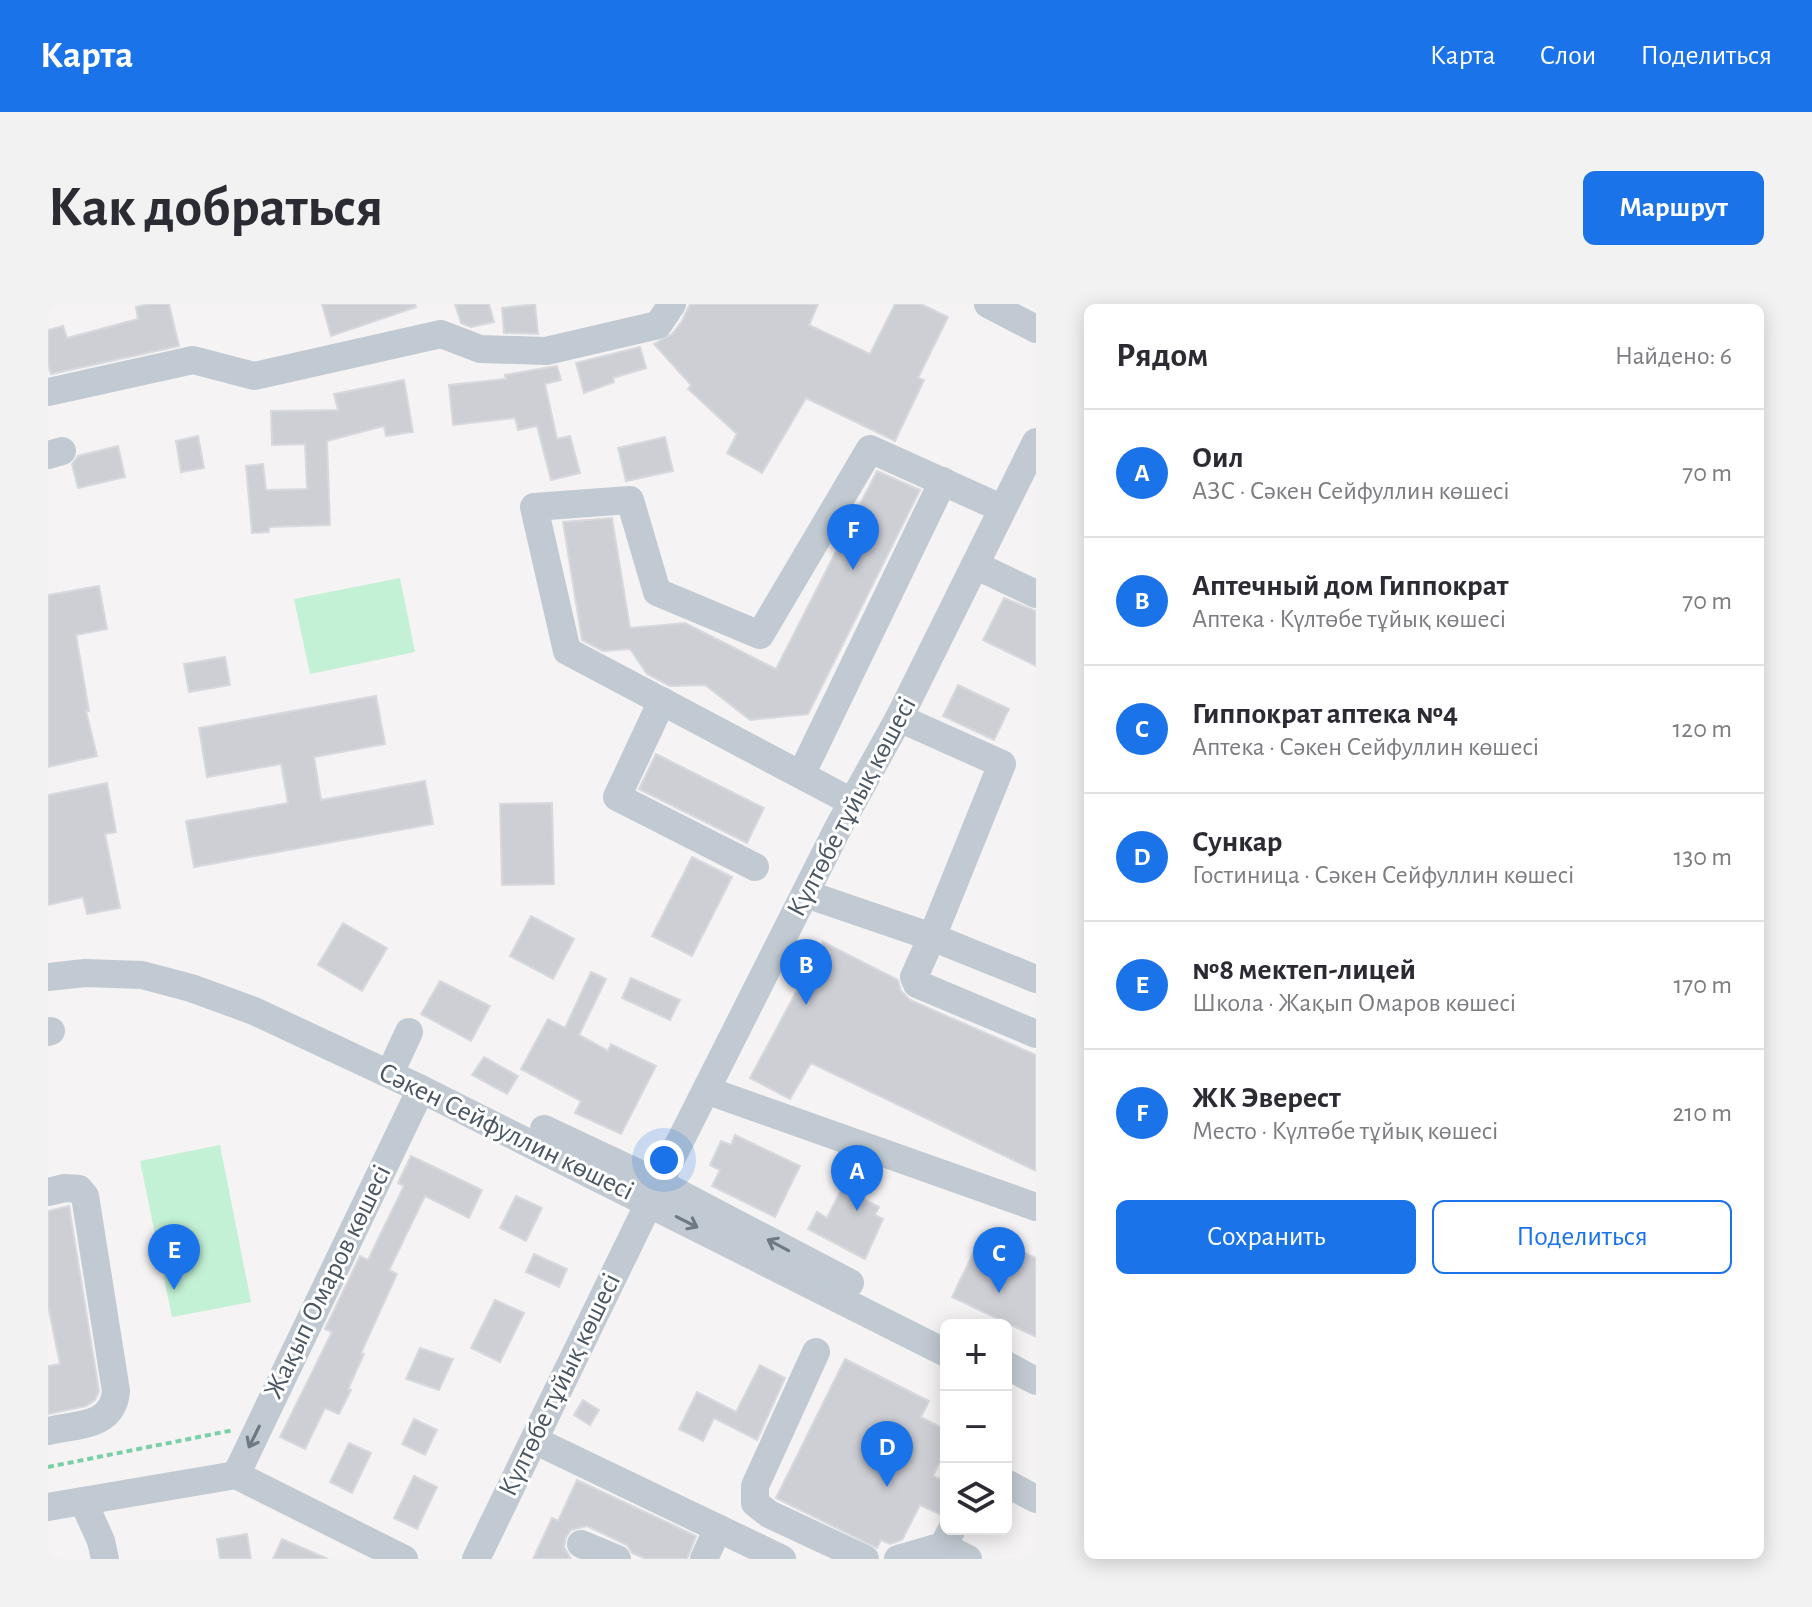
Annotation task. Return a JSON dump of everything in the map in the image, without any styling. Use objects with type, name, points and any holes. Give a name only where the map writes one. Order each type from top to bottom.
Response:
[{"type":"street","points":[[48,392],[193,360],[254,376],[441,334],[480,349],[546,351],[658,325],[672,304]]},
{"type":"street","points":[[988,304],[1036,329]]},
{"type":"street","name":"Күлтөбе тұйық көшесі","points":[[476,1559],[654,1193],[852,802],[899,718],[1036,442]]},
{"type":"street","points":[[852,802],[567,651],[534,507],[630,500],[657,592],[760,635],[870,449],[1001,508]]},
{"type":"street","points":[[802,773],[943,481]]},
{"type":"street","points":[[975,565],[1036,594]]},
{"type":"street","points":[[662,701],[617,797],[755,867]]},
{"type":"street","points":[[899,718],[1002,764],[914,977],[917,984],[1036,1034]]},
{"type":"street","points":[[806,894],[932,937],[1036,979]]},
{"type":"street","name":"Сәкен Сейфуллин көшесі","points":[[48,958],[113,954],[168,962],[241,988],[396,1060],[654,1193],[940,1350]]},
{"type":"street","name":"Сәкен Сейфуллин көшесі","points":[[48,977],[85,973],[142,975],[191,988],[254,1011],[654,1193],[940,1331]]},
{"type":"street","points":[[396,1060],[409,1032]]},
{"type":"street","name":"Жақып Омаров көшесі","points":[[236,1475],[421,1089]]},
{"type":"street","points":[[706,1090],[1036,1207]]},
{"type":"street","points":[[48,1192],[79,1189],[85,1196],[116,1391],[115,1406],[104,1419],[48,1431]]},
{"type":"street","points":[[816,1352],[755,1486],[755,1503],[769,1514],[865,1559]]},
{"type":"street","points":[[1012,1368],[1036,1381]]},
{"type":"street","points":[[1012,1387],[1036,1399]]},
{"type":"street","points":[[534,1440],[782,1559]]},
{"type":"street","points":[[48,1507],[236,1475],[404,1559]]},
{"type":"street","points":[[1012,1486],[1036,1499]]},
{"type":"street","points":[[83,1501],[101,1541],[105,1559]]},
{"type":"street","points":[[704,1559],[718,1528]]},
{"type":"street","points":[[898,1559],[948,1537],[968,1559]]},
{"type":"street","points":[[581,1544],[617,1559]]},
{"type":"path","points":[[48,1467],[260,1425]]},
{"type":"green space","points":[[400,578],[415,652],[310,674],[294,599]]},
{"type":"green space","points":[[220,1145],[251,1302],[172,1317],[140,1161]]},
{"type":"building","points":[[169,304],[179,346],[51,374],[48,330],[63,326],[67,338],[138,319],[136,307]]},
{"type":"building","points":[[322,304],[415,304],[416,307],[331,336]]},
{"type":"building","points":[[455,304],[489,304],[494,322],[471,327],[461,323]]},
{"type":"building","points":[[535,304],[538,334],[504,333],[502,308]]},
{"type":"building","points":[[690,304],[818,304],[809,325],[870,354],[895,304],[921,304],[948,317],[918,378],[924,380],[895,441],[806,398],[762,473],[727,453],[737,434],[688,389],[691,385],[654,344],[672,334]]},
{"type":"building","points":[[640,347],[646,368],[613,378],[614,382],[584,393],[576,363]]},
{"type":"building","points":[[557,366],[561,380],[545,384],[557,439],[570,436],[580,473],[551,480],[537,426],[518,430],[515,418],[453,425],[449,385],[506,379],[505,375]]},
{"type":"building","points":[[404,380],[413,432],[386,436],[384,426],[327,441],[330,525],[269,527],[269,532],[252,533],[246,466],[263,464],[266,490],[307,489],[305,444],[272,445],[271,411],[338,410],[334,394]]},
{"type":"building","points":[[198,436],[204,468],[181,472],[176,441]]},
{"type":"building","points":[[665,437],[673,471],[626,481],[618,448]]},
{"type":"building","points":[[118,446],[125,477],[78,488],[72,464],[78,456]]},
{"type":"building","points":[[877,471],[920,490],[808,714],[750,720],[705,685],[670,686],[647,674],[630,649],[603,651],[582,640],[563,522],[612,518],[630,628],[685,623],[776,669]]},
{"type":"building","points":[[99,586],[107,629],[76,635],[89,711],[86,711],[97,756],[48,767],[48,595]]},
{"type":"building","points":[[1004,598],[1036,611],[1036,666],[983,640]]},
{"type":"building","points":[[225,657],[230,685],[189,692],[184,664]]},
{"type":"building","points":[[958,685],[1009,709],[994,740],[943,716]]},
{"type":"building","points":[[376,696],[385,744],[314,757],[321,800],[425,781],[433,824],[194,867],[186,821],[288,803],[281,764],[207,777],[199,728]]},
{"type":"building","points":[[656,754],[764,808],[747,843],[639,789]]},
{"type":"building","points":[[107,783],[116,832],[105,834],[120,908],[87,914],[83,897],[48,905],[48,795]]},
{"type":"building","points":[[552,803],[554,884],[502,885],[500,804]]},
{"type":"building","points":[[692,857],[732,877],[692,956],[652,936]]},
{"type":"building","points":[[531,916],[574,939],[553,979],[510,956]]},
{"type":"building","points":[[343,923],[387,948],[362,991],[318,965]]},
{"type":"building","points":[[823,942],[898,980],[901,991],[910,1000],[1036,1055],[1036,1171],[811,1063],[790,1099],[750,1078]]},
{"type":"building","points":[[591,972],[606,979],[579,1035],[608,1051],[611,1044],[656,1066],[621,1134],[575,1113],[581,1101],[521,1069],[548,1019],[565,1028]]},
{"type":"building","points":[[631,978],[680,1000],[670,1020],[622,998]]},
{"type":"building","points":[[440,981],[490,1006],[471,1041],[421,1014]]},
{"type":"building","points":[[484,1057],[518,1076],[507,1094],[472,1075]]},
{"type":"building","points":[[735,1135],[800,1166],[775,1217],[712,1186],[720,1170],[710,1165],[721,1141],[731,1145]]},
{"type":"building","points":[[411,1156],[482,1190],[469,1218],[425,1196],[389,1270],[397,1274],[361,1353],[364,1354],[348,1389],[351,1390],[339,1414],[325,1408],[305,1449],[280,1437],[332,1332],[325,1329],[360,1256],[368,1260],[404,1186],[398,1183]]},
{"type":"building","points":[[842,1188],[879,1207],[875,1215],[883,1219],[865,1259],[808,1229],[817,1212],[827,1218]]},
{"type":"building","points":[[516,1196],[542,1208],[526,1241],[500,1228]]},
{"type":"building","points":[[69,1206],[99,1391],[95,1400],[86,1406],[48,1414],[48,1366],[60,1364],[48,1306],[48,1211]]},
{"type":"building","points":[[983,1233],[1036,1258],[1036,1337],[1012,1326],[1012,1319],[998,1319],[952,1297]]},
{"type":"building","points":[[534,1254],[567,1269],[559,1287],[526,1272]]},
{"type":"building","points":[[495,1300],[524,1313],[500,1362],[471,1348]]},
{"type":"building","points":[[420,1348],[453,1359],[439,1390],[406,1379]]},
{"type":"building","points":[[845,1359],[929,1401],[921,1417],[940,1427],[940,1461],[933,1476],[940,1479],[940,1512],[920,1505],[902,1540],[890,1544],[881,1540],[877,1548],[776,1498]]},
{"type":"building","points":[[760,1365],[785,1378],[757,1440],[714,1418],[703,1441],[679,1429],[697,1392],[736,1412]]},
{"type":"building","points":[[583,1400],[599,1410],[590,1425],[574,1415]]},
{"type":"building","points":[[414,1419],[437,1430],[425,1455],[402,1444]]},
{"type":"building","points":[[349,1443],[371,1453],[352,1493],[330,1482]]},
{"type":"building","points":[[414,1476],[437,1487],[417,1529],[394,1518]]},
{"type":"building","points":[[577,1480],[696,1536],[687,1559],[646,1559],[632,1553],[627,1545],[587,1526],[571,1530],[566,1537],[564,1547],[571,1559],[533,1559],[552,1518],[558,1521]]},
{"type":"building","points":[[247,1534],[251,1559],[220,1559],[217,1539]]},
{"type":"building","points":[[282,1539],[328,1559],[273,1559]]},
{"type":"place","name":"ЖК Эверест","points":[[853,570]]},
{"type":"place","name":"Аптечный дом Гиппократ","points":[[806,1005]]},
{"type":"place","name":"Оил","points":[[857,1211]]},
{"type":"place","name":"№8 мектеп-лицей","points":[[174,1290]]},
{"type":"place","name":"Гиппократ аптека №4","points":[[999,1293]]},
{"type":"place","name":"Сункар","points":[[887,1487]]}]
